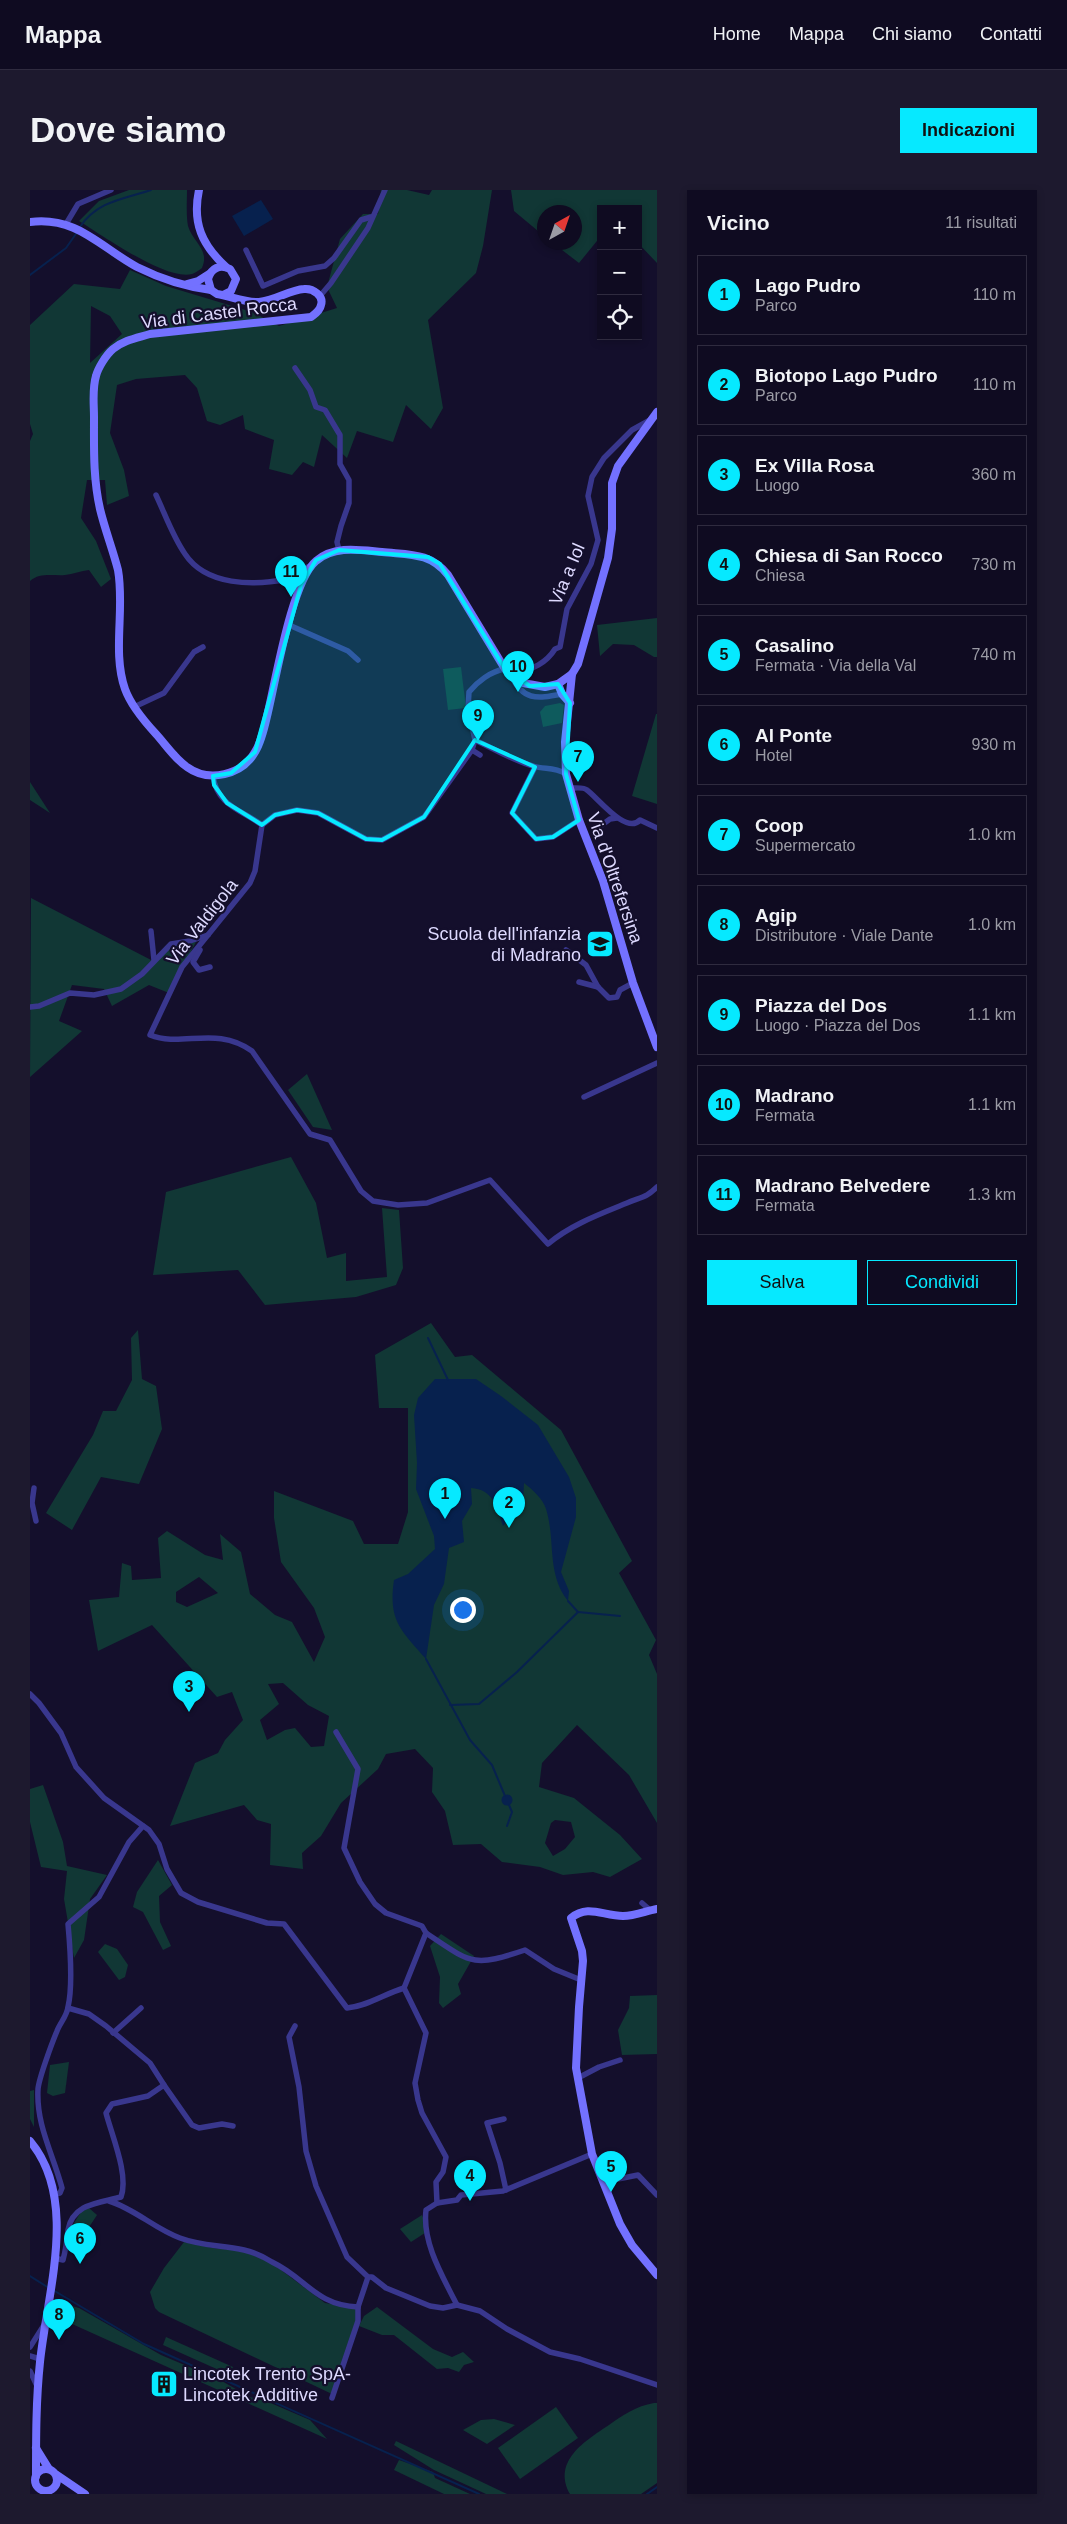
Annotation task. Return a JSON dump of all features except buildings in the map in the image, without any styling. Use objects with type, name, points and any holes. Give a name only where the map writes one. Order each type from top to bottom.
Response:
[{"type":"main road","points":[[30,222],[45,220],[74,227],[138,268],[223,295],[235,287],[234,274],[215,257],[198,228],[195,216],[199,190]]},
{"type":"main road","points":[[211,290],[208,285],[215,257]]},
{"type":"main road","points":[[187,284],[198,282],[221,266],[226,267]]},
{"type":"main road","name":"Via di Castel Rocca","points":[[235,287],[242,299]]},
{"type":"main road","name":"Via di Castel Rocca","points":[[213,776],[188,768],[178,760],[134,707],[125,689],[120,664],[121,604],[118,571],[100,510],[95,477],[94,391],[96,375],[111,350],[125,341],[150,334],[311,317],[321,307],[320,296],[305,289],[270,301],[257,302],[223,295]]},
{"type":"main road","points":[[566,774],[565,742],[572,674],[583,652],[608,558],[612,529],[612,483],[618,466],[657,412]]},
{"type":"main road","points":[[213,776],[231,773],[242,766],[255,752],[264,725],[301,585],[311,566],[328,553],[338,550],[364,550],[428,558],[440,564],[507,671],[530,686],[545,687],[558,684],[572,674]]},
{"type":"main road","points":[[558,684],[562,694],[570,703]]},
{"type":"main road","name":"Via d'Oltrefersina","points":[[566,774],[572,788],[579,820],[587,835],[603,881],[633,983],[657,1047]]},
{"type":"main road","points":[[655,1910],[622,1916],[593,1910],[578,1913],[571,1918],[582,1951],[576,2068],[592,2154],[610,2202],[632,2245],[657,2275]]},
{"type":"main road","points":[[30,2141],[44,2160],[55,2194],[57,2216],[47,2314],[37,2386],[36,2494]]},
{"type":"main road","points":[[36,2448],[49,2469],[76,2490],[85,2494]]},
{"type":"main road","points":[[35,2479],[43,2469],[49,2469]]},
{"type":"main road","points":[[50,2492],[57,2485],[57,2475]]},
{"type":"main road","points":[[35,2479],[42,2491],[76,2490]]},
{"type":"street","points":[[66,224],[78,204],[111,190]]},
{"type":"street","points":[[320,296],[368,228],[371,217],[385,190]]},
{"type":"street","points":[[246,250],[263,286],[298,271],[325,266],[334,258],[361,220],[371,217]]},
{"type":"street","points":[[295,368],[310,390],[316,407],[325,410],[340,436],[340,464],[350,480],[349,503],[337,542],[338,550]]},
{"type":"street","name":"Via a Iol","points":[[507,671],[536,667],[549,658],[555,649],[560,647],[566,608],[591,564],[598,540],[588,496],[592,477],[604,458],[632,430],[652,419]]},
{"type":"street","points":[[156,495],[185,555],[207,574],[236,581],[272,582],[290,578],[304,568],[311,566]]},
{"type":"street","points":[[289,625],[348,651],[358,660]]},
{"type":"street","points":[[134,707],[164,693],[194,652],[203,648]]},
{"type":"street","points":[[213,776],[214,785],[227,803],[237,812],[262,825],[275,815],[297,810],[318,813],[366,839],[382,840],[424,817],[472,750],[475,740],[468,710],[469,692],[484,678],[507,671],[515,685],[530,697],[538,698],[562,694]]},
{"type":"street","points":[[475,740],[497,752],[535,767],[559,770],[566,774]]},
{"type":"street","points":[[472,750],[480,756]]},
{"type":"street","points":[[535,767],[512,813],[536,839],[553,837],[579,820]]},
{"type":"street","points":[[572,788],[586,789],[618,818],[631,824],[637,823],[640,820],[657,828]]},
{"type":"street","points":[[595,830],[610,819],[618,818]]},
{"type":"street","name":"Via Valdigola","points":[[262,825],[255,871],[250,883],[182,967],[150,1035],[158,1038],[200,1036],[230,1040],[242,1044],[252,1051],[310,1134],[330,1140],[362,1191],[373,1201],[398,1205],[427,1203],[490,1180],[548,1244],[562,1232],[629,1202],[647,1197],[657,1187]]},
{"type":"street","points":[[151,930],[154,960]]},
{"type":"street","points":[[30,1006],[39,1006],[70,994],[94,995],[121,989],[142,974],[171,944],[190,942],[208,935]]},
{"type":"street","points":[[208,935],[194,962],[199,970],[210,967]]},
{"type":"street","points":[[566,950],[586,966],[598,987],[612,998],[618,997],[620,990],[633,983]]},
{"type":"street","points":[[579,982],[598,987]]},
{"type":"street","points":[[584,1097],[657,1063]]},
{"type":"street","points":[[34,1488],[32,1503],[36,1521]]},
{"type":"street","points":[[30,1694],[39,1703],[60,1734],[76,1767],[104,1798],[149,1830],[159,1844],[167,1869],[180,1893],[198,1902],[267,1923],[284,1924],[347,2008],[362,2007],[386,1993],[404,1988]]},
{"type":"street","points":[[336,1732],[358,1769],[344,1848],[375,1904],[386,1913],[422,1926],[426,1933],[473,1962],[486,1962],[525,1950],[554,1969],[581,1980]]},
{"type":"street","points":[[55,2194],[60,2193],[62,2188],[51,2152],[41,2128],[38,2114],[38,2086],[57,2031],[68,2008],[70,1951],[68,1924],[100,1897],[129,1842],[143,1826]]},
{"type":"street","points":[[642,1903],[655,1910]]},
{"type":"street","points":[[426,1933],[404,1988],[426,2033],[415,2083],[418,2100],[422,2113],[446,2157],[443,2172],[436,2182],[437,2203]]},
{"type":"street","points":[[68,2008],[89,2014],[150,2063],[192,2125],[199,2128],[222,2124],[233,2126]]},
{"type":"street","points":[[113,2033],[141,2008]]},
{"type":"street","points":[[295,2026],[289,2037],[299,2087],[306,2151],[316,2186],[347,2257],[368,2276],[386,2288],[430,2306],[444,2308],[457,2305],[480,2311],[507,2329],[550,2352],[580,2359],[657,2385]]},
{"type":"street","points":[[578,2078],[599,2066],[620,2060]]},
{"type":"street","points":[[53,2261],[63,2260],[67,2247],[68,2227],[74,2216],[83,2206],[121,2197],[124,2188],[123,2175],[106,2113],[112,2104],[148,2096],[164,2085]]},
{"type":"street","points":[[504,2119],[487,2123],[500,2163],[506,2190]]},
{"type":"street","points":[[457,2305],[434,2259],[425,2218],[426,2210],[437,2203],[457,2200],[462,2195],[506,2190],[579,2157],[592,2154]]},
{"type":"street","points":[[602,2180],[613,2180],[638,2175],[657,2195]]},
{"type":"street","points":[[108,2200],[120,2204],[178,2237],[206,2246],[244,2250],[274,2262],[325,2300],[342,2306],[358,2307]]},
{"type":"street","points":[[332,2398],[358,2321],[358,2307],[368,2276]]},
{"type":"street","points":[[30,2347],[45,2323]]},
{"type":"street","points":[[30,2356],[40,2358]]},
{"type":"street","points":[[30,2370],[37,2386]]},
{"type":"highlighted area","points":[[339,550],[428,557],[440,564],[505,669],[530,686],[558,684],[570,703],[566,774],[579,820],[553,837],[536,839],[512,813],[535,767],[475,740],[424,817],[382,840],[366,839],[318,813],[297,810],[275,815],[262,825],[227,803],[214,785],[213,776],[231,773],[255,752],[301,585],[316,560]]},
{"type":"green space","points":[[129,190],[187,190],[188,226],[204,256],[202,268],[192,274],[167,271],[118,246],[79,221],[99,201]]},
{"type":"green space","points":[[381,190],[407,190],[429,195],[432,190],[492,190],[483,246],[476,273],[428,320],[443,408],[431,429],[406,405],[393,442],[357,431],[347,458],[322,435],[314,467],[303,462],[292,475],[269,469],[274,440],[245,429],[243,415],[220,425],[207,421],[197,388],[185,375],[136,379],[117,385],[110,433],[124,470],[129,496],[107,505],[105,480],[87,480],[81,518],[96,541],[111,579],[101,587],[89,570],[65,575],[42,575],[30,581],[30,441],[33,434],[30,424],[30,325],[74,284],[120,289],[130,270],[166,286],[252,312],[279,326],[337,308],[327,287],[340,239],[363,214],[378,214]],"holes":[[[91,306],[110,316],[122,334],[90,363]]]},
{"type":"green space","points":[[511,190],[657,190],[657,263],[642,247],[642,205],[597,205],[597,241],[579,263],[562,250],[582,250],[582,205],[537,205],[537,230],[514,211]]},
{"type":"green space","points":[[657,618],[657,657],[634,645],[613,644],[600,656],[597,625]]},
{"type":"green space","points":[[461,667],[466,708],[448,710],[443,669]]},
{"type":"green space","points":[[560,703],[564,705],[562,723],[543,727],[540,712],[545,706]]},
{"type":"green space","points":[[657,714],[657,804],[632,796]]},
{"type":"green space","points":[[30,782],[50,813],[30,800]]},
{"type":"green space","points":[[31,898],[155,962],[172,945],[196,942],[169,993],[149,985],[112,1006],[104,989],[72,985],[59,1021],[82,1031],[30,1077]]},
{"type":"green space","points":[[307,1074],[332,1130],[313,1127],[288,1090]]},
{"type":"green space","points":[[291,1157],[316,1203],[327,1258],[346,1253],[346,1281],[387,1277],[382,1208],[399,1210],[403,1268],[396,1285],[356,1297],[265,1305],[238,1270],[153,1275],[166,1192]]},
{"type":"green space","points":[[431,1323],[455,1357],[472,1355],[561,1430],[632,1561],[619,1573],[656,1640],[649,1655],[657,1674],[657,1823],[629,1775],[577,1725],[542,1763],[539,1787],[574,1798],[620,1835],[642,1859],[610,1877],[593,1872],[563,1875],[540,1867],[502,1862],[481,1844],[453,1845],[445,1811],[432,1792],[433,1768],[415,1749],[386,1754],[378,1769],[341,1803],[321,1836],[302,1853],[303,1869],[270,1865],[271,1824],[257,1820],[244,1805],[170,1826],[195,1763],[218,1753],[225,1740],[243,1720],[232,1692],[217,1697],[152,1625],[98,1651],[89,1600],[119,1597],[122,1563],[131,1566],[132,1580],[161,1578],[158,1538],[167,1531],[205,1555],[223,1560],[220,1534],[241,1552],[250,1594],[275,1615],[292,1622],[314,1662],[325,1637],[314,1608],[281,1562],[274,1518],[274,1491],[353,1521],[364,1544],[398,1544],[408,1512],[408,1408],[379,1408],[375,1355]],"holes":[[[199,1577],[218,1593],[187,1607],[176,1602],[176,1592]],[[283,1683],[308,1705],[329,1716],[324,1746],[311,1747],[295,1728],[285,1730],[267,1740],[260,1720],[279,1704],[268,1684]],[[555,1820],[571,1822],[575,1837],[565,1849],[553,1856],[545,1843],[551,1823]]]},
{"type":"green space","points":[[138,1330],[142,1379],[156,1386],[162,1429],[139,1484],[101,1477],[72,1530],[46,1513],[93,1435],[103,1411],[116,1411],[132,1380],[131,1338]]},
{"type":"green space","points":[[43,1785],[63,1842],[67,1866],[107,1875],[90,1899],[84,1940],[74,1958],[64,1899],[67,1871],[41,1867],[30,1822],[30,1789]]},
{"type":"green space","points":[[158,1860],[172,1885],[159,1896],[160,1922],[171,1946],[163,1950],[143,1912],[133,1907],[137,1892]]},
{"type":"green space","points":[[441,1934],[474,1956],[458,1984],[461,1994],[443,2008],[439,2003],[440,1977],[430,1946]]},
{"type":"green space","points":[[105,1944],[117,1949],[128,1965],[125,1977],[119,1980],[98,1952]]},
{"type":"green space","points":[[657,1995],[657,2054],[622,2055],[618,2030],[629,2008],[630,1996]]},
{"type":"green space","points":[[69,2062],[65,2093],[53,2096],[47,2093],[50,2065]]},
{"type":"green space","points":[[34,2090],[34,2127],[30,2119],[30,2091]]},
{"type":"green space","points":[[89,2208],[97,2215],[80,2241],[74,2223],[81,2212]]},
{"type":"green space","points":[[422,2215],[428,2231],[411,2242],[400,2229]]},
{"type":"green space","points":[[184,2242],[213,2248],[244,2251],[273,2264],[325,2303],[357,2308],[357,2321],[332,2394],[159,2312],[155,2308],[150,2292],[164,2268]]},
{"type":"green space","points":[[68,2305],[79,2308],[161,2355],[220,2380],[250,2397],[266,2401],[310,2420],[327,2439],[61,2319]]},
{"type":"green space","points":[[377,2307],[433,2349],[452,2357],[463,2352],[474,2362],[464,2365],[459,2372],[448,2368],[437,2369],[394,2335],[382,2335],[359,2326],[364,2316]]},
{"type":"green space","points":[[166,2337],[233,2367],[230,2375],[163,2345]]},
{"type":"green space","points":[[657,2403],[657,2483],[641,2494],[570,2494],[565,2472],[568,2462],[581,2445],[625,2414],[641,2406]]},
{"type":"green space","points":[[556,2407],[578,2438],[520,2479],[498,2448]]},
{"type":"green space","points":[[494,2419],[515,2425],[487,2444],[463,2430],[481,2420]]},
{"type":"green space","points":[[396,2441],[507,2494],[486,2494],[434,2470],[394,2445]]},
{"type":"green space","points":[[399,2460],[433,2472],[435,2478],[470,2494],[444,2494],[394,2470]]},
{"type":"water","points":[[261,200],[273,219],[244,236],[232,216]]},
{"type":"water","points":[[435,1379],[476,1379],[538,1425],[569,1477],[576,1498],[576,1517],[561,1572],[569,1591],[568,1601],[561,1590],[554,1568],[549,1521],[545,1505],[537,1495],[524,1483],[523,1501],[514,1500],[510,1491],[501,1494],[507,1521],[503,1526],[496,1506],[489,1495],[478,1489],[471,1488],[472,1504],[462,1521],[464,1542],[449,1548],[444,1584],[434,1605],[426,1659],[398,1624],[393,1606],[393,1594],[394,1580],[408,1574],[435,1549],[434,1536],[416,1489],[417,1463],[414,1415],[418,1398]]},
{"type":"water","points":[[507,1794],[513,1800],[507,1806],[501,1800]]},
{"type":"waterway","points":[[80,227],[87,218],[103,206],[151,190]]},
{"type":"waterway","points":[[30,275],[66,248],[78,231]]},
{"type":"waterway","points":[[428,1338],[448,1380]]},
{"type":"waterway","points":[[568,1601],[578,1612],[620,1616]]},
{"type":"waterway","points":[[450,1705],[479,1704],[517,1672],[578,1612]]},
{"type":"waterway","points":[[426,1659],[470,1740],[492,1765],[505,1796]]},
{"type":"waterway","points":[[507,1826],[512,1812],[509,1805]]},
{"type":"waterway","points":[[30,2276],[49,2288]]},
{"type":"waterway","points":[[53,2290],[144,2344],[479,2494]]},
{"type":"waterway","points":[[647,2494],[657,2487]]},
{"type":"place","name":"Madrano Belvedere","points":[[291,597]]},
{"type":"place","name":"Madrano","points":[[518,692]]},
{"type":"place","name":"Piazza del Dos","points":[[478,741]]},
{"type":"place","name":"Coop","points":[[578,782]]},
{"type":"place","name":"Scuola dell'infanzia di Madrano","points":[[600,944]]},
{"type":"place","name":"Lago Pudro","points":[[445,1519]]},
{"type":"place","name":"Biotopo Lago Pudro","points":[[509,1528]]},
{"type":"place","name":"Ex Villa Rosa","points":[[189,1712]]},
{"type":"place","name":"Casalino","points":[[611,2192]]},
{"type":"place","name":"Chiesa di San Rocco","points":[[470,2201]]},
{"type":"place","name":"Al Ponte","points":[[80,2264]]},
{"type":"place","name":"Agip","points":[[59,2340]]},
{"type":"place","name":"Lincotek Trento SpA- Lincotek Additive","points":[[164,2384]]}]
